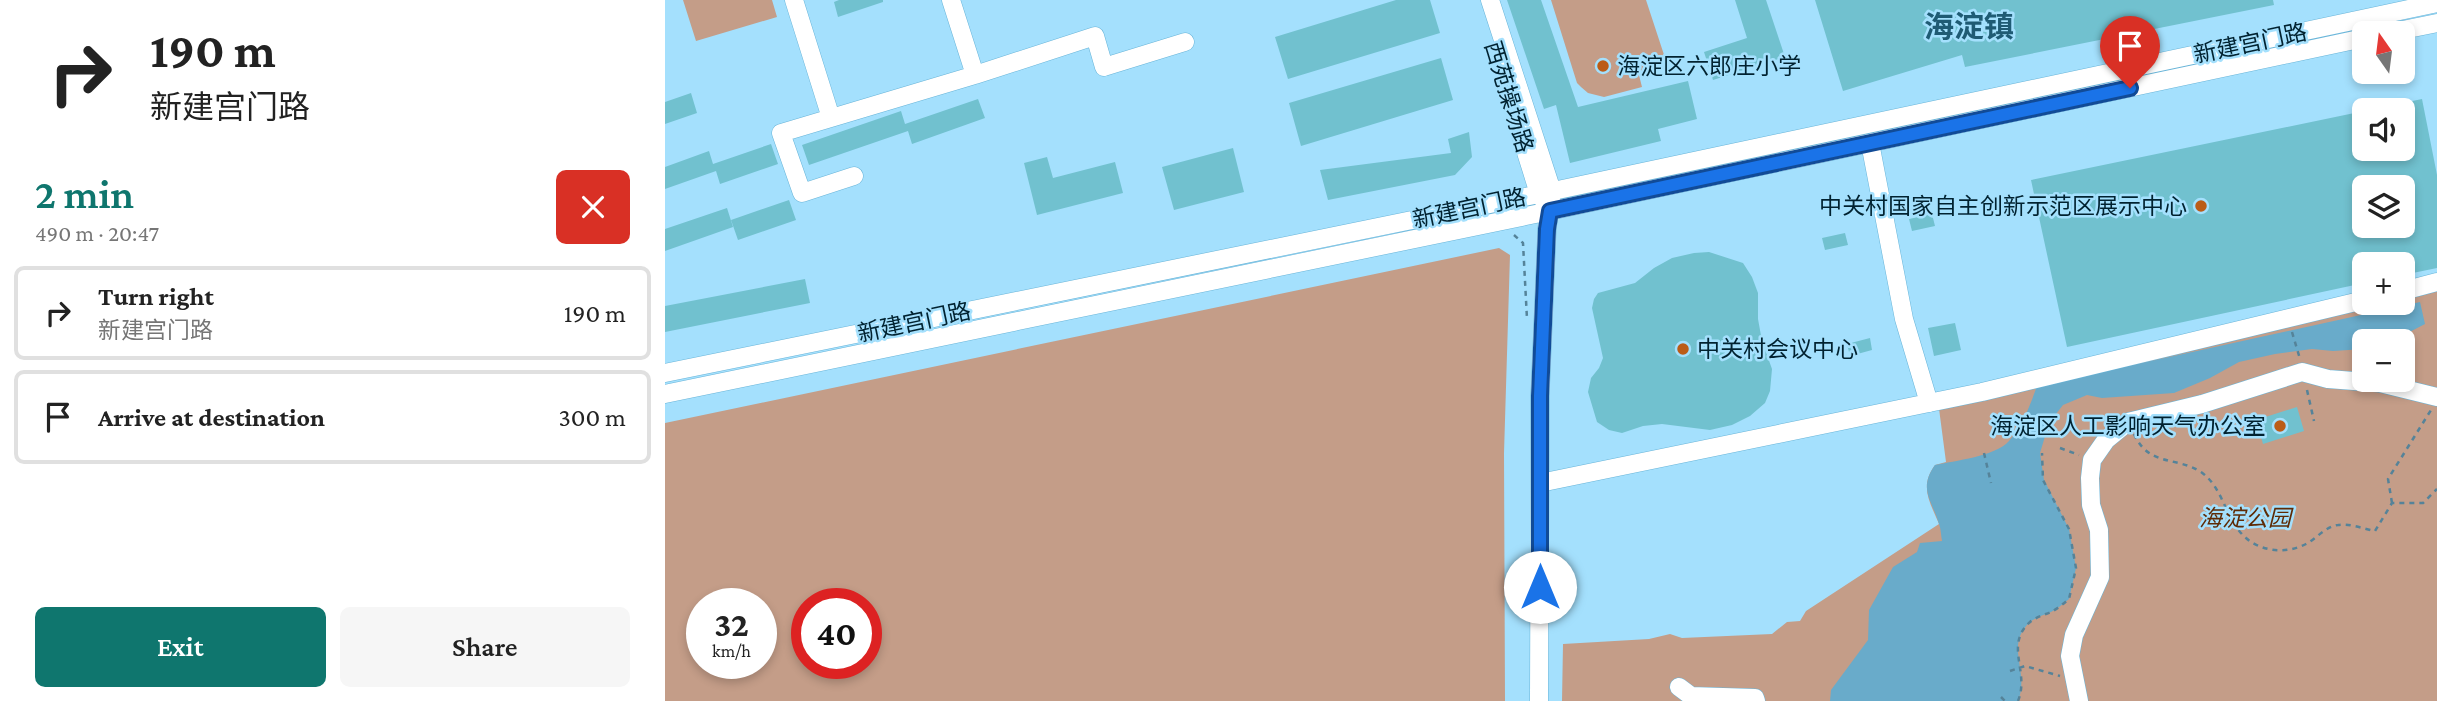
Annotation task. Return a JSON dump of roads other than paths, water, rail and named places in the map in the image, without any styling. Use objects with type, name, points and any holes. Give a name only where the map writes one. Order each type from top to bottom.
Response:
[{"type":"street","points":[[794,0],[831,118]]},
{"type":"street","points":[[951,0],[975,75]]},
{"type":"street","name":"西苑操场路","points":[[1478,0],[1546,192]]},
{"type":"street","name":"西苑操场路","points":[[1490,0],[1546,192]]},
{"type":"street","name":"新建宫门路","points":[[665,373],[1546,192],[2437,3]]},
{"type":"street","points":[[2415,27],[2437,23]]},
{"type":"street","points":[[854,176],[802,193],[781,133],[1095,36],[1104,66],[1185,42]]},
{"type":"street","name":"新建宫门路","points":[[665,394],[1550,211],[2352,41]]},
{"type":"street","points":[[1870,143],[1904,319],[1929,403]]},
{"type":"street","points":[[1539,701],[1540,396],[1550,211],[1546,192]]},
{"type":"street","points":[[2415,288],[2437,282]]},
{"type":"street","points":[[1540,484],[1929,403],[2352,303]]},
{"type":"street","points":[[2079,701],[2070,656],[2074,635],[2100,577],[2099,530],[2091,505],[2092,460],[2106,440],[2128,422],[2202,404],[2302,372],[2328,379],[2380,383],[2437,398]]},
{"type":"street","points":[[1679,687],[1691,696],[1755,698],[1756,701]]},
{"type":"water","points":[[2420,302],[2425,324],[2415,329],[2352,329],[2352,350],[2312,349],[2275,354],[2239,362],[2174,393],[2102,398],[2087,395],[2063,405],[2049,423],[2040,453],[2044,480],[2069,529],[2076,568],[2069,599],[2053,611],[2032,620],[2019,640],[2021,690],[2018,701],[1830,701],[1831,690],[1868,640],[1869,610],[1893,567],[1917,552],[1920,543],[1942,541],[1940,526],[1927,488],[1927,481],[1935,465],[1974,457],[2003,446],[2022,422],[2037,386],[2361,315],[2415,315],[2415,303]]},
{"type":"place","name":"海淀区六郎庄小学","points":[[1603,66]]},
{"type":"place","name":"中关村国家自主创新示范区展示中心","points":[[2201,206]]},
{"type":"place","name":"中关村会议中心","points":[[1683,349]]},
{"type":"place","name":"海淀区人工影响天气办公室","points":[[2280,426]]},
{"type":"district","name":"海淀镇","points":[[1969,26]]},
{"type":"park label","name":"海淀公园","points":[[2245,518]]}]
